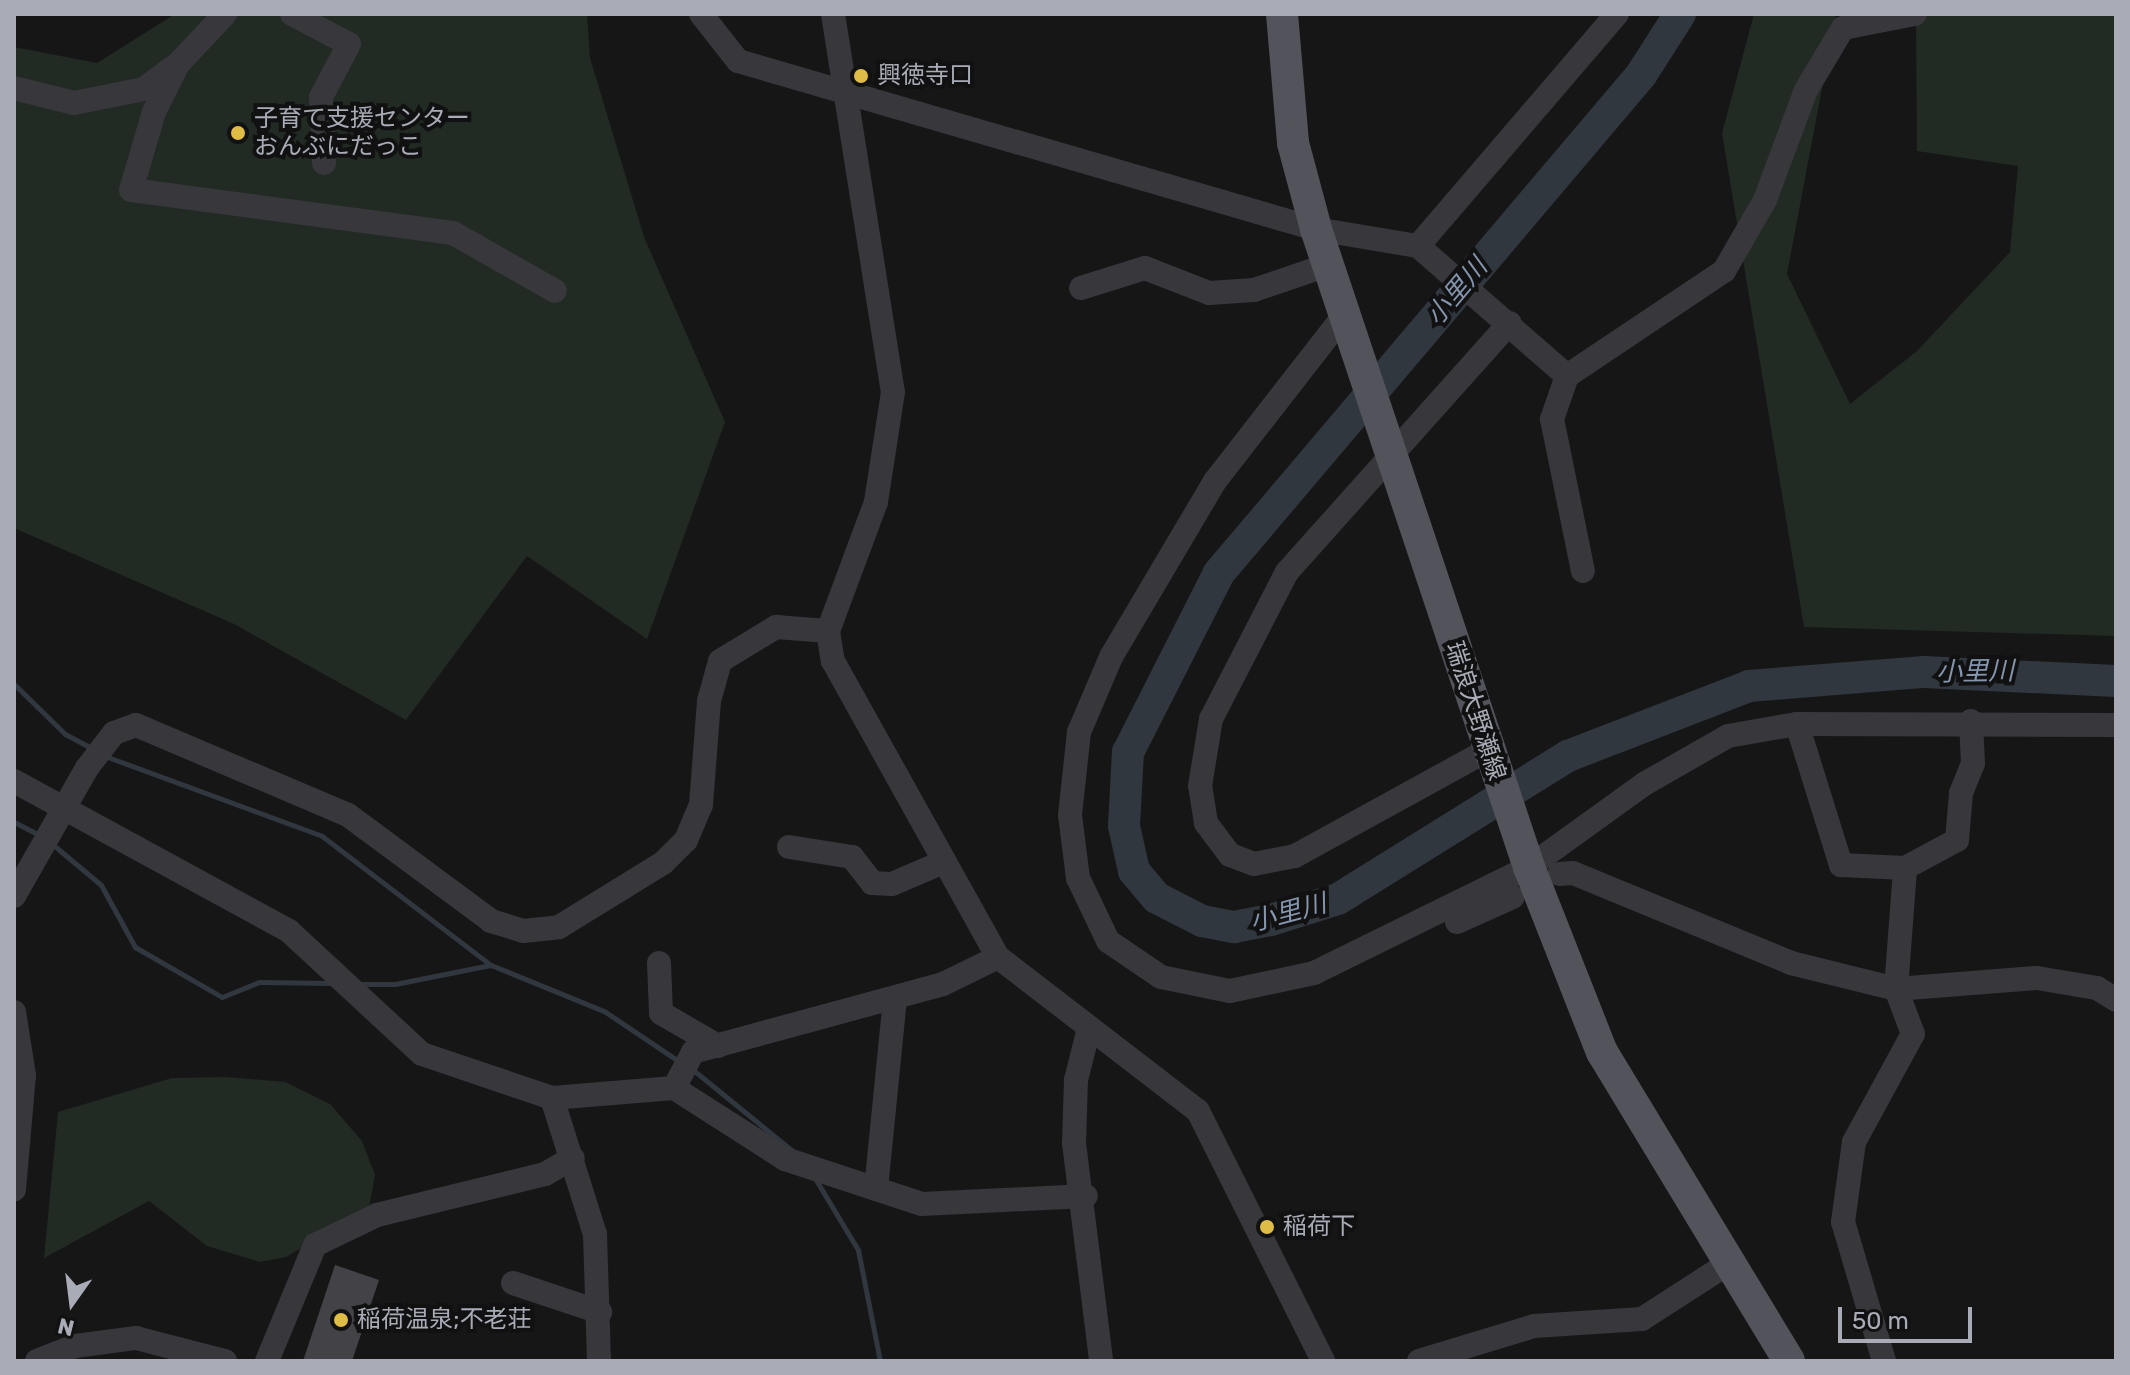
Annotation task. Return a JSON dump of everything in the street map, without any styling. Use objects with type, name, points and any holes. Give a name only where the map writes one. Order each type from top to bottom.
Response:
[{"type":"main road","name":"瑞浪大野瀬線","points":[[1282,14],[1293,143],[1316,229],[1393,451],[1490,761],[1538,865],[1602,1052],[1789,1361]]},
{"type":"street","points":[[14,88],[74,103],[144,89],[178,64],[225,14]]},
{"type":"street","points":[[292,14],[349,44],[321,97],[324,163]]},
{"type":"street","points":[[701,14],[738,61],[1316,229],[1418,246],[1510,323],[1567,376]]},
{"type":"street","points":[[833,14],[893,392],[876,502],[828,631],[833,661],[941,863],[998,957],[1089,1028],[1163,1077],[1198,1111],[1323,1361]]},
{"type":"street","points":[[1418,246],[1617,14]]},
{"type":"street","points":[[1583,571],[1552,419],[1567,376],[1724,271],[1765,200],[1806,90],[1843,28],[1915,14]]},
{"type":"street","points":[[178,64],[154,112],[131,190],[453,233],[555,291]]},
{"type":"street","points":[[1081,288],[1145,268],[1209,293],[1254,290],[1328,265]]},
{"type":"street","points":[[1347,320],[1215,481],[1111,657],[1079,732],[1070,815],[1078,878],[1108,941],[1161,977],[1230,991],[1314,973],[1538,865],[1644,784],[1728,736],[1797,724],[1971,721],[2116,725]]},
{"type":"street","points":[[1490,761],[1295,856],[1254,864],[1230,855],[1206,823],[1200,786],[1211,719],[1236,660],[1287,572],[1510,323]]},
{"type":"street","points":[[14,896],[87,768],[114,733],[158,728],[232,769],[348,815],[491,921],[523,931],[559,927],[663,863],[686,840],[701,805],[709,701],[720,661],[776,627],[828,631]]},
{"type":"street","points":[[1797,724],[1841,865],[1905,868],[1957,840],[1961,793],[1973,764],[1971,721]]},
{"type":"street","points":[[14,781],[67,806],[289,931],[341,973],[422,1054],[552,1098],[674,1088],[785,1159],[823,1168],[922,1204],[1086,1196]]},
{"type":"street","points":[[789,847],[852,857],[872,883],[892,884],[941,863]]},
{"type":"street","points":[[1538,865],[1573,873],[1791,963],[1896,989],[2037,978],[2097,988],[2116,1000]]},
{"type":"street","points":[[1884,1361],[1843,1222],[1854,1142],[1913,1034],[1896,989],[1905,868]]},
{"type":"street","points":[[1423,922],[1429,934],[1513,897]]},
{"type":"street","points":[[674,1088],[693,1052],[895,999],[998,957]]},
{"type":"street","points":[[659,963],[661,1013],[718,1046]]},
{"type":"street","points":[[876,1189],[895,999]]},
{"type":"street","points":[[14,1012],[24,1075],[14,1190]]},
{"type":"street","points":[[1089,1028],[1076,1080],[1074,1143],[1086,1196],[1101,1361]]},
{"type":"street","points":[[552,1098],[595,1234],[600,1312],[599,1361]]},
{"type":"street","points":[[267,1361],[315,1245],[377,1215],[545,1174],[573,1158]]},
{"type":"street","points":[[1419,1361],[1534,1326],[1642,1319],[1729,1263]]},
{"type":"street","points":[[513,1283],[600,1312]]},
{"type":"street","points":[[37,1361],[136,1338],[225,1361]]},
{"type":"shaded area","points":[[175,14],[587,14],[590,58],[644,237],[725,422],[647,639],[527,556],[406,720],[234,624],[14,528],[14,47],[97,63]]},
{"type":"shaded area","points":[[1754,14],[1836,14],[1787,274],[1850,404],[1917,351],[2010,252],[2018,166],[1917,151],[1916,24],[1922,14],[2116,14],[2116,636],[1804,627],[1722,133]]},
{"type":"shaded area","points":[[226,1077],[285,1082],[330,1104],[362,1141],[375,1175],[369,1208],[286,1257],[260,1262],[207,1246],[149,1201],[44,1258],[58,1112],[172,1078]]},
{"type":"building","name":"稲荷温泉;不老荘","points":[[335,1265],[379,1280],[352,1361],[303,1361]]},
{"type":"waterway","name":"小里川","points":[[1680,14],[1641,75],[1219,573],[1128,752],[1124,826],[1134,871],[1157,898],[1202,921],[1234,927],[1271,920],[1338,899],[1568,756],[1749,686],[1924,672],[2116,681]]},
{"type":"waterway","points":[[14,684],[65,734],[93,749]]},
{"type":"waterway","points":[[105,756],[322,836],[491,965],[604,1011],[680,1062]]},
{"type":"waterway","points":[[14,822],[40,835]]},
{"type":"waterway","points":[[51,843],[101,885],[135,947],[222,997],[259,982],[332,983]]},
{"type":"waterway","points":[[358,984],[395,984],[490,965]]},
{"type":"waterway","points":[[692,1069],[795,1153]]},
{"type":"waterway","points":[[816,1180],[858,1250],[880,1361]]},
{"type":"place","name":"興徳寺口","points":[[861,76]]},
{"type":"place","name":"子育て支援センター おんぶにだっこ","points":[[238,133]]},
{"type":"place","name":"稲荷下","points":[[1267,1227]]},
{"type":"place","name":"稲荷温泉;不老荘","points":[[341,1320]]}]
